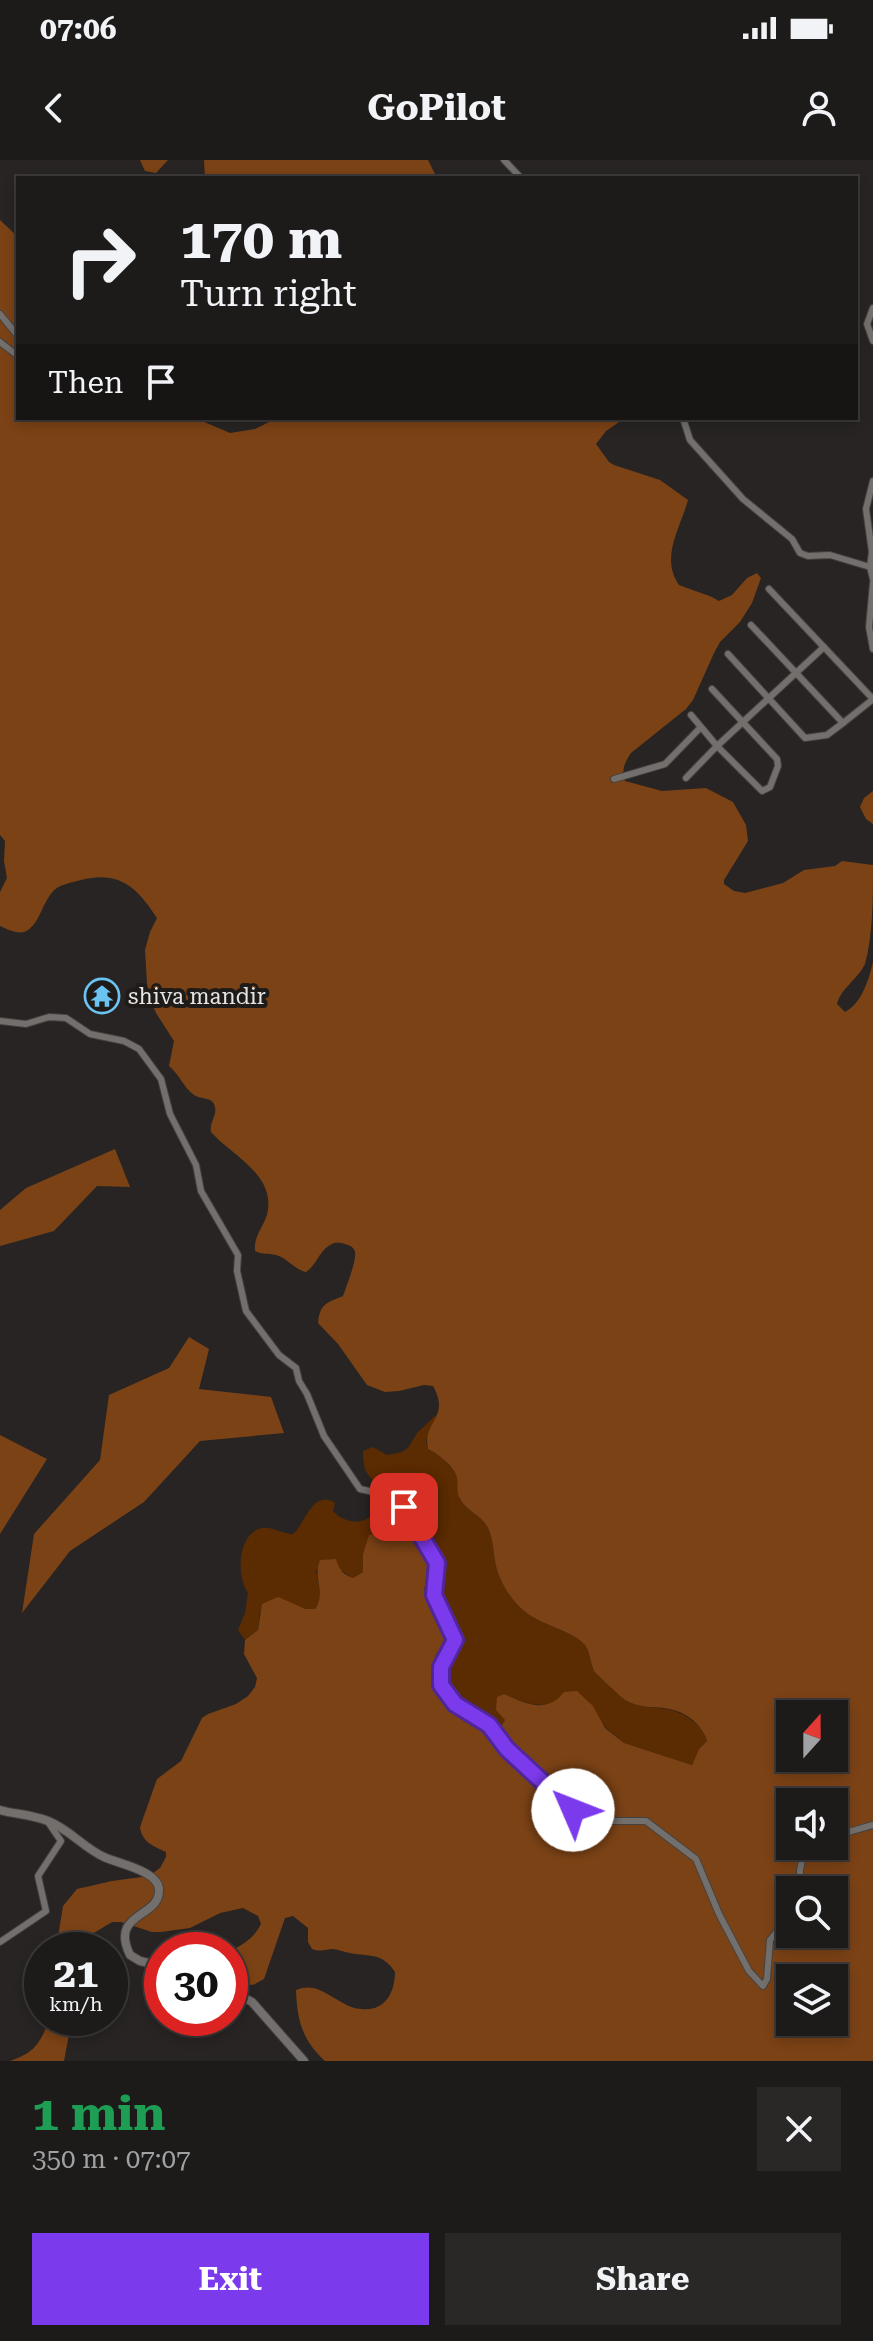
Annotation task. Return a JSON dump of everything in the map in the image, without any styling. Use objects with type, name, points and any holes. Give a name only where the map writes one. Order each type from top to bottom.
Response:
[{"type":"street","points":[[504,160],[519,176]]},
{"type":"street","points":[[873,308],[867,324],[873,341]]},
{"type":"street","points":[[0,314],[16,334]]},
{"type":"street","points":[[0,342],[16,354]]},
{"type":"street","points":[[684,420],[690,440],[743,499],[792,539],[800,553],[808,556],[830,555],[870,567]]},
{"type":"street","points":[[873,481],[866,509],[872,552],[869,627],[873,649]]},
{"type":"street","points":[[728,654],[805,738],[827,735],[872,699],[769,589]]},
{"type":"street","points":[[751,625],[843,723]]},
{"type":"street","points":[[686,778],[824,647]]},
{"type":"street","points":[[691,715],[762,791],[770,787],[778,766],[777,759],[712,689]]},
{"type":"street","points":[[614,779],[665,764],[700,728]]},
{"type":"street","points":[[0,1021],[26,1024],[49,1017],[66,1018],[90,1034],[132,1044],[161,1079],[170,1114],[196,1165],[201,1191],[238,1255],[237,1271],[246,1311],[279,1355],[296,1368],[324,1436],[360,1489],[387,1495],[404,1507],[437,1563],[434,1595],[455,1640],[441,1667],[441,1685],[455,1704],[489,1725],[507,1749],[573,1810],[616,1823],[646,1821],[696,1859],[719,1914],[749,1971],[763,1986],[767,1979],[770,1940],[776,1932]]},
{"type":"street","points":[[0,1810],[47,1820],[104,1857],[142,1871],[155,1880],[159,1886],[159,1896],[131,1921],[124,1939],[130,1955],[144,1962]]},
{"type":"street","points":[[0,1942],[46,1911],[38,1876],[61,1841],[47,1820]]},
{"type":"street","points":[[848,1832],[873,1825]]},
{"type":"street","points":[[248,2000],[304,2061]]},
{"type":"shaded area","points":[[140,160],[168,160],[156,173],[145,171]]},
{"type":"shaded area","points":[[204,160],[428,160],[436,176],[205,176]]},
{"type":"shaded area","points":[[0,220],[16,235],[16,420],[200,420],[230,433],[255,429],[273,420],[622,420],[606,431],[596,444],[609,462],[660,480],[688,500],[671,553],[671,564],[679,585],[719,601],[732,595],[747,578],[757,573],[761,578],[752,603],[740,622],[720,642],[693,700],[631,753],[623,773],[625,781],[662,791],[706,788],[733,802],[746,825],[748,841],[724,880],[724,884],[734,891],[745,893],[783,883],[804,870],[835,866],[842,861],[873,865],[868,953],[865,964],[837,1004],[845,1012],[856,1003],[867,984],[873,962],[873,2061],[325,2061],[302,2029],[296,1990],[313,1988],[352,2007],[376,2007],[387,1999],[393,1987],[395,1972],[385,1961],[375,1956],[334,1949],[312,1949],[308,1942],[308,1928],[293,1916],[285,1918],[264,1979],[248,1984],[248,1940],[261,1924],[258,1916],[243,1908],[220,1913],[190,1928],[161,1932],[112,1922],[95,1932],[59,1932],[63,1906],[77,1889],[149,1876],[160,1868],[166,1852],[146,1840],[140,1827],[157,1779],[181,1761],[202,1718],[236,1704],[255,1687],[257,1678],[244,1654],[245,1640],[258,1630],[262,1604],[278,1597],[306,1609],[315,1609],[320,1597],[320,1560],[336,1559],[342,1571],[353,1578],[363,1572],[363,1554],[369,1535],[376,1534],[380,1540],[386,1541],[402,1533],[390,1497],[391,1484],[406,1483],[409,1516],[418,1535],[435,1554],[435,1565],[424,1589],[452,1635],[434,1661],[439,1680],[447,1690],[501,1727],[505,1720],[496,1710],[497,1697],[504,1694],[528,1704],[543,1705],[551,1703],[564,1692],[577,1691],[593,1706],[605,1728],[624,1743],[692,1765],[699,1749],[707,1741],[694,1721],[684,1714],[625,1700],[594,1671],[583,1643],[531,1616],[511,1597],[497,1570],[488,1528],[462,1502],[458,1495],[456,1474],[450,1466],[428,1449],[429,1432],[439,1405],[433,1386],[385,1392],[367,1385],[338,1344],[318,1323],[323,1308],[343,1296],[354,1261],[352,1248],[342,1243],[332,1244],[306,1272],[280,1256],[255,1251],[268,1210],[264,1185],[249,1166],[211,1132],[214,1104],[190,1092],[169,1066],[174,1041],[156,1013],[147,983],[145,950],[157,918],[150,907],[126,884],[116,879],[94,877],[57,888],[30,929],[15,932],[0,926],[0,892],[7,878],[5,841],[0,835]]},
{"type":"shaded area","points":[[873,791],[873,824],[866,819],[860,807],[864,798]]},
{"type":"shaded area","points":[[115,1149],[130,1187],[97,1186],[54,1231],[0,1246],[0,1210],[26,1188]]},
{"type":"shaded area","points":[[189,1337],[209,1349],[199,1389],[271,1397],[284,1433],[200,1441],[144,1502],[70,1551],[22,1613],[34,1534],[100,1460],[109,1395],[169,1368]]},
{"type":"shaded area","points":[[437,1414],[426,1441],[428,1449],[450,1466],[456,1474],[458,1495],[462,1502],[488,1528],[497,1570],[511,1597],[531,1616],[583,1643],[594,1671],[625,1700],[676,1711],[699,1726],[707,1741],[699,1749],[692,1765],[624,1743],[603,1723],[556,1702],[537,1705],[504,1694],[500,1714],[505,1720],[502,1727],[447,1690],[439,1680],[434,1661],[452,1635],[424,1589],[435,1565],[409,1516],[409,1489],[389,1497],[398,1513],[402,1533],[390,1541],[369,1536],[363,1554],[363,1572],[353,1578],[339,1569],[316,1570],[321,1598],[315,1609],[296,1605],[260,1612],[258,1630],[245,1640],[238,1630],[248,1593],[242,1576],[241,1556],[248,1538],[262,1528],[293,1534],[310,1509],[321,1500],[335,1503],[333,1511],[351,1521],[358,1522],[369,1517],[383,1491],[366,1470],[363,1451],[373,1447],[387,1455],[402,1452]]},
{"type":"shaded area","points":[[0,1435],[47,1459],[0,1534]]},
{"type":"shaded area","points":[[42,2036],[69,2036],[64,2061],[10,2061],[36,2046]]},
{"type":"place","name":"shiva mandir","points":[[102,996]]},
{"type":"route","points":[[404,1507],[437,1563],[434,1595],[455,1640],[441,1667],[441,1685],[455,1704],[489,1725],[507,1749],[573,1810]]}]
